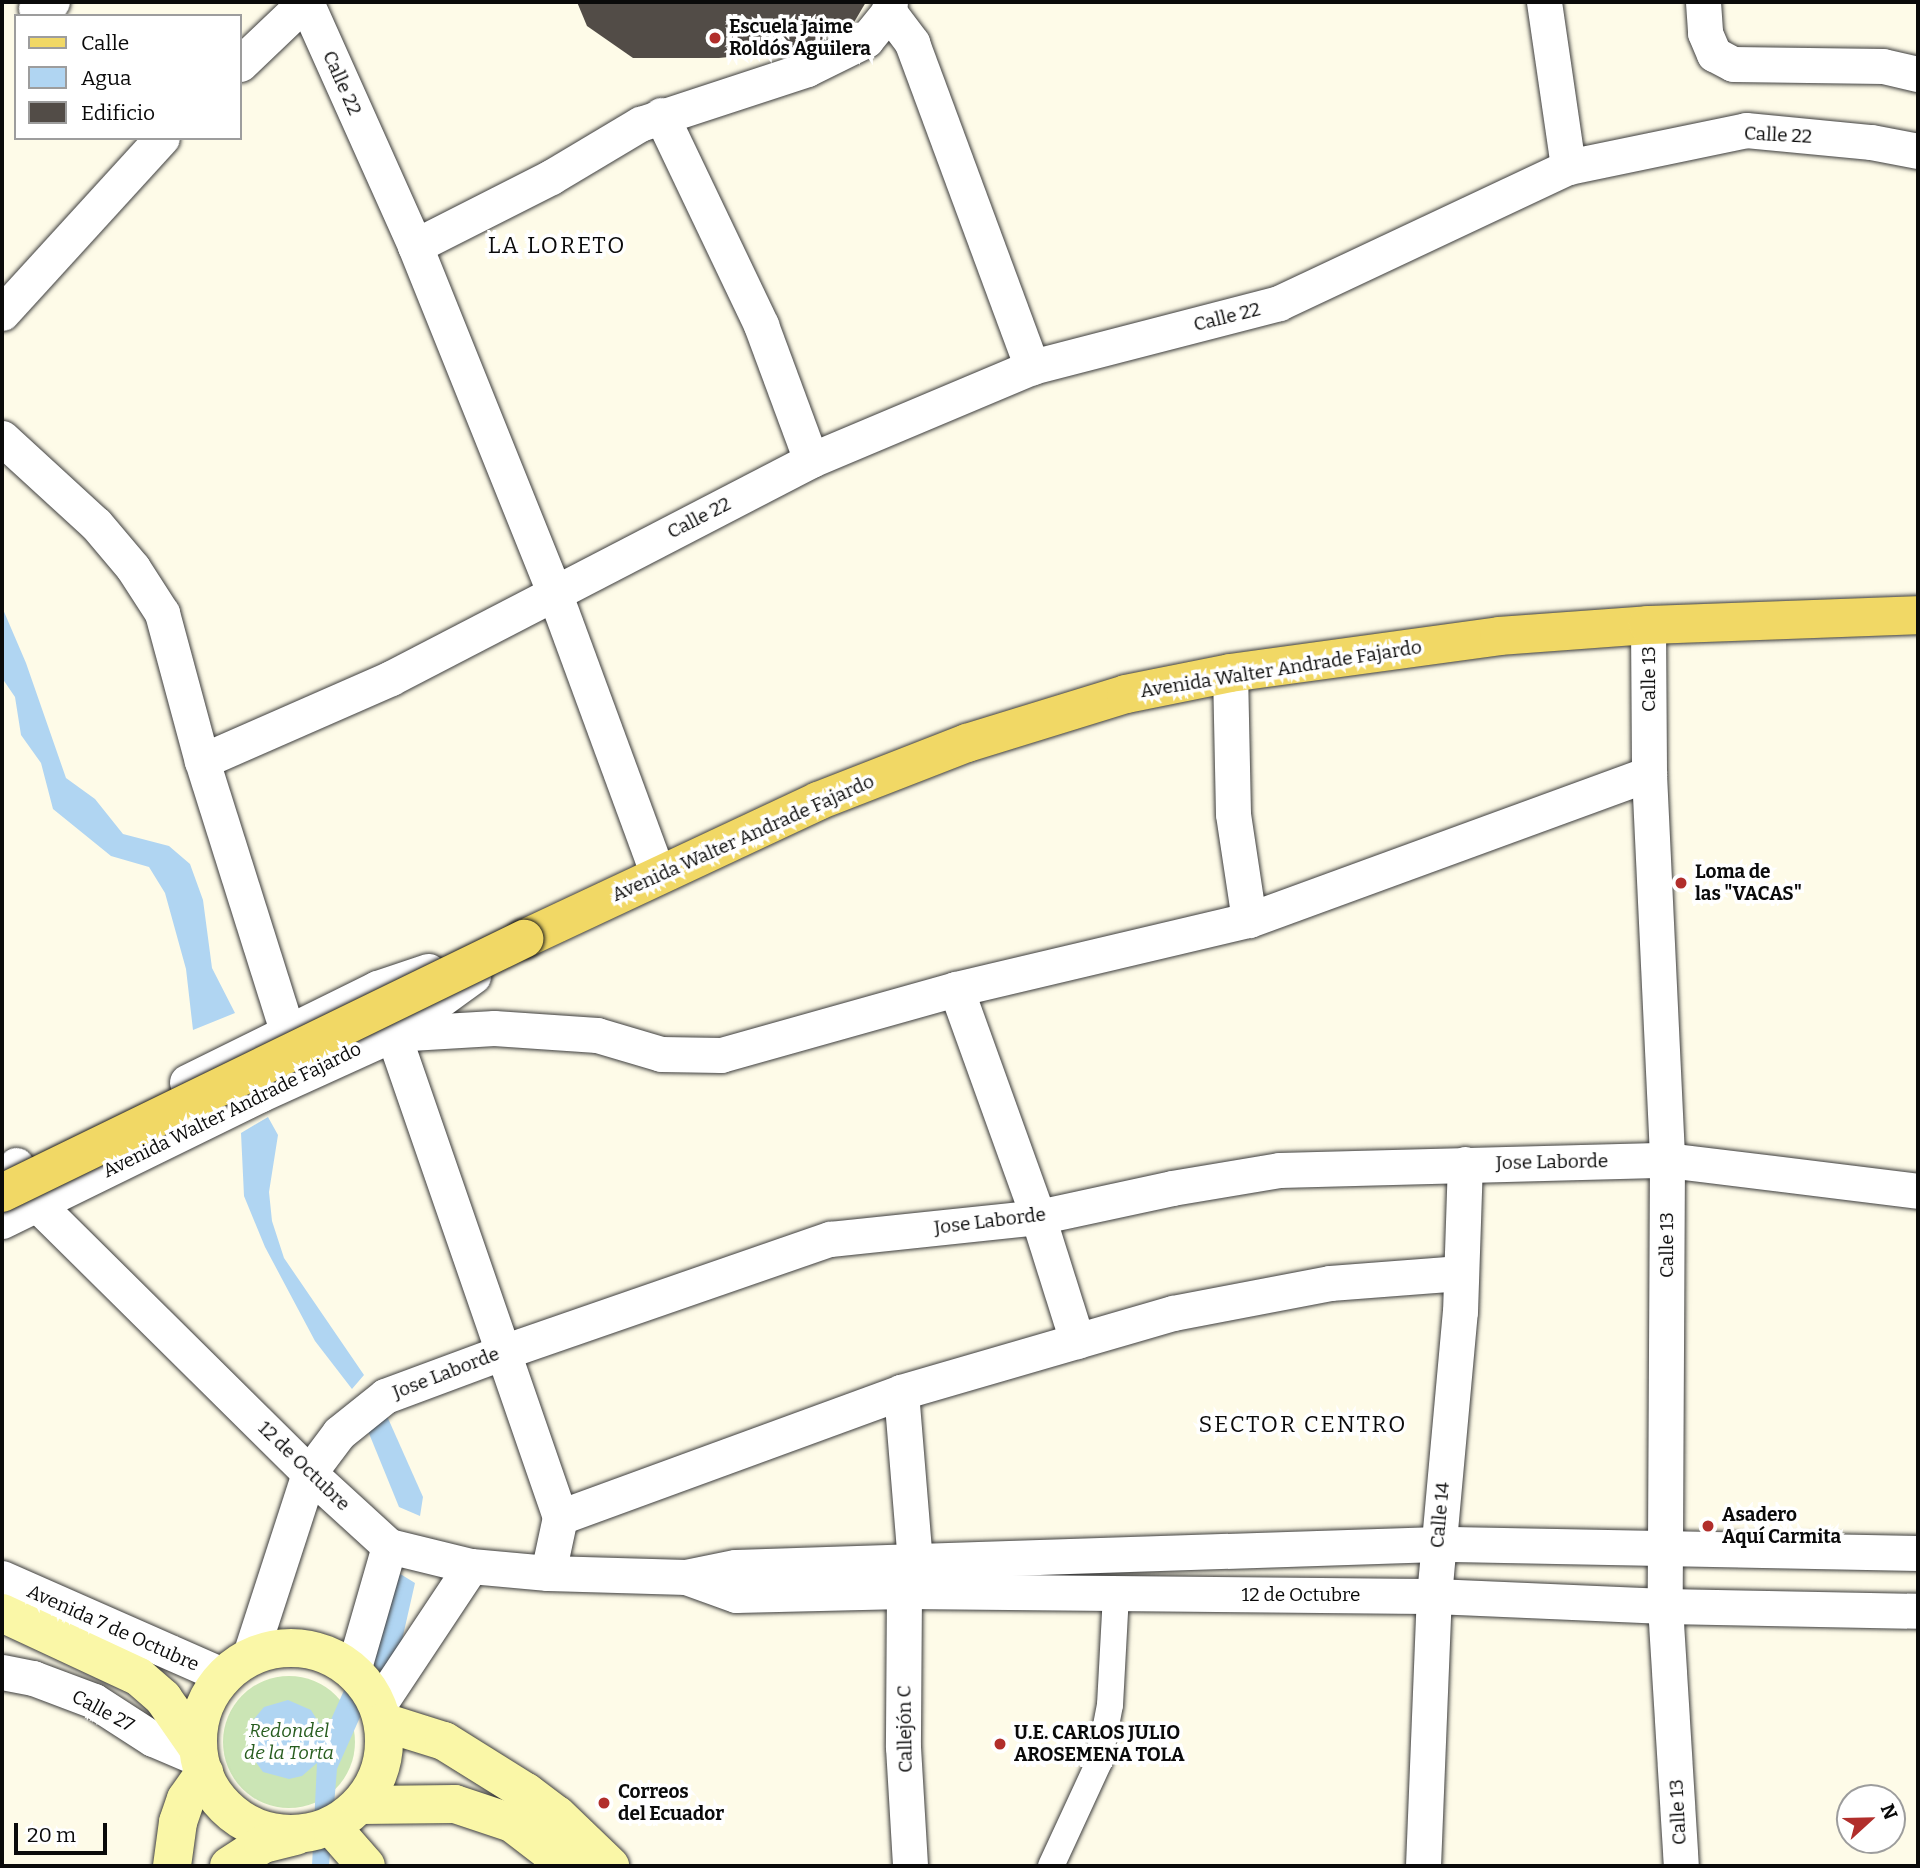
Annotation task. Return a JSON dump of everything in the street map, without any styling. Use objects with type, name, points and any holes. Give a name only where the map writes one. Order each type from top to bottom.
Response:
[{"type":"main road","name":"Avenida Walter Andrade Fajardo","points":[[7,1177],[818,801],[967,743],[1126,694],[1230,673],[1499,636],[1648,625],[1918,615]]},
{"type":"main road","name":"Avenida 7 de Octubre","points":[[2,1613],[139,1677],[163,1698],[200,1760]]},
{"type":"main road","points":[[172,1866],[178,1822],[200,1760],[200,1723],[227,1677],[278,1648],[304,1648],[330,1657],[353,1671],[380,1714],[384,1751],[377,1780],[330,1822],[263,1844],[229,1866]]},
{"type":"main road","name":"Avenida 7 de Octubre","points":[[125,1671],[227,1677]]},
{"type":"main road","points":[[380,1714],[444,1741],[526,1792],[588,1842],[610,1866]]},
{"type":"main road","points":[[200,1760],[219,1800],[242,1820],[269,1832],[455,1804],[512,1824],[568,1866]]},
{"type":"main road","points":[[330,1822],[366,1866]]},
{"type":"street","name":"Calle 22","points":[[242,62],[306,2],[415,246],[554,592],[658,875]]},
{"type":"street","points":[[1544,2],[1567,167]]},
{"type":"street","points":[[1703,2],[1706,33],[1714,54],[1733,64],[1883,66],[1918,74]]},
{"type":"street","points":[[415,246],[551,177],[640,124],[807,69],[866,40],[889,7],[912,43],[1032,367]]},
{"type":"street","points":[[662,115],[761,325],[811,460]]},
{"type":"street","name":"Calle 22","points":[[554,592],[811,460],[1032,367],[1279,303],[1567,167],[1746,130],[1871,142],[1918,152]]},
{"type":"street","points":[[2,313],[160,140]]},
{"type":"street","points":[[2,438],[96,524],[133,568],[162,613],[202,761],[288,1033]]},
{"type":"street","points":[[202,761],[391,678],[554,592]]},
{"type":"street","name":"Calle 13","points":[[1648,625],[1649,774],[1667,1160],[1665,1606],[1681,1866]]},
{"type":"street","points":[[1230,673],[1233,814],[1249,920]]},
{"type":"street","points":[[548,1573],[560,1517],[393,1034],[494,1028],[597,1035],[661,1054],[720,1055],[956,989],[1249,920],[1649,774]]},
{"type":"street","name":"Avenida Walter Andrade Fajardo","points":[[7,1177],[204,1074],[377,988],[524,939]]},
{"type":"street","name":"Avenida Walter Andrade Fajardo","points":[[2,1221],[393,1034],[524,939]]},
{"type":"street","points":[[956,989],[1038,1217],[1077,1341]]},
{"type":"street","name":"Jose Laborde","points":[[227,1677],[309,1473],[339,1433],[385,1396],[503,1352],[830,1239],[1038,1217],[1172,1188],[1279,1170],[1667,1160],[1918,1191]]},
{"type":"street","name":"Calle 14","points":[[1423,1866],[1433,1595],[1461,1273],[1465,1164]]},
{"type":"street","name":"12 de Octubre","points":[[7,1177],[309,1473],[389,1546],[471,1566],[548,1573],[686,1577],[736,1595],[910,1577],[1437,1544],[1918,1553]]},
{"type":"street","points":[[560,1517],[901,1392],[1173,1313],[1330,1283],[1461,1273]]},
{"type":"street","name":"Callejón C","points":[[901,1392],[910,1577],[903,1747],[910,1866]]},
{"type":"street","points":[[353,1671],[389,1546]]},
{"type":"street","points":[[380,1714],[471,1566]]},
{"type":"street","name":"12 de Octubre","points":[[910,1577],[1116,1595],[1433,1595],[1665,1606],[1918,1611]]},
{"type":"street","name":"Avenida 7 de Octubre","points":[[2,1578],[227,1677]]},
{"type":"street","points":[[1051,1866],[1099,1762],[1110,1705],[1116,1595]]},
{"type":"street","name":"Calle 27","points":[[2,1672],[33,1678],[94,1701],[153,1739],[200,1760]]},
{"type":"green space","name":"Redondel de la Torta","points":[[289,1676],[314,1681],[336,1695],[350,1717],[355,1742],[350,1767],[336,1789],[314,1803],[289,1808],[264,1803],[242,1789],[228,1767],[223,1742],[228,1717],[242,1695],[264,1681]]},
{"type":"water","points":[[2,607],[26,663],[66,778],[95,799],[123,834],[169,846],[190,864],[203,900],[212,968],[235,1013],[193,1030],[186,969],[165,893],[149,867],[111,856],[53,809],[41,763],[21,735],[15,697],[2,678]]},
{"type":"water","points":[[268,1117],[278,1135],[269,1192],[272,1221],[284,1258],[364,1375],[352,1389],[315,1341],[265,1247],[244,1196],[241,1133]]},
{"type":"water","points":[[387,1416],[423,1497],[420,1516],[399,1507],[368,1431]]},
{"type":"water","points":[[384,1564],[415,1583],[400,1649],[365,1706],[337,1769],[329,1866],[312,1866],[317,1763],[302,1776],[289,1779],[263,1772],[248,1751],[248,1726],[264,1707],[288,1700],[311,1710],[325,1733],[345,1688],[377,1640]]},
{"type":"building","name":"Escuela Jaime Roldós Aguilera","points":[[577,2],[866,2],[853,24],[801,50],[719,58],[633,58],[587,26]]},
{"type":"place","name":"Escuela Jaime Roldós Aguilera","points":[[715,38]]},
{"type":"place","name":"Loma de las \"VACAS\"","points":[[1681,883]]},
{"type":"place","name":"Asadero Aquí Carmita","points":[[1708,1526]]},
{"type":"place","name":"U.E. CARLOS JULIO AROSEMENA TOLA","points":[[1000,1744]]},
{"type":"place","name":"Correos del Ecuador","points":[[604,1803]]},
{"type":"district","name":"LA LORETO","points":[[557,245]]},
{"type":"district","name":"SECTOR CENTRO","points":[[1303,1424]]}]
